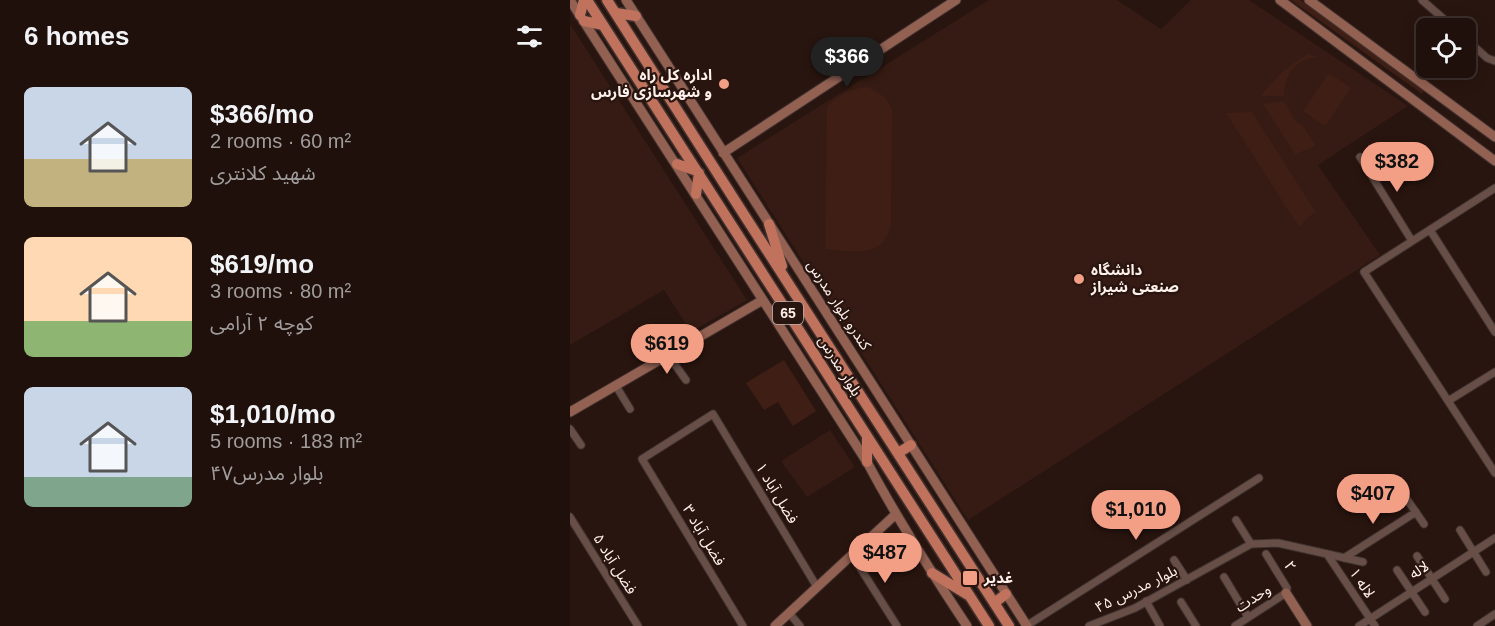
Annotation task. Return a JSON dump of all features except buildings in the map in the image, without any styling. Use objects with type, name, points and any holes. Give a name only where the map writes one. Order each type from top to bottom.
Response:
[{"type":"main road","points":[[570,0],[867,462],[896,514],[967,626]]},
{"type":"main road","points":[[582,18],[586,0]]},
{"type":"main road","name":"بلوار مدرس","points":[[586,0],[989,626]]},
{"type":"main road","name":"بلوار مدرس","points":[[607,0],[615,8],[741,210],[1009,626]]},
{"type":"main road","name":"کندرو بلوار مدرس","points":[[626,0],[1027,626]]},
{"type":"main road","points":[[723,153],[956,0]]},
{"type":"main road","points":[[1280,0],[1495,160]]},
{"type":"main road","points":[[1309,0],[1495,137]]},
{"type":"main road","points":[[615,8],[636,16]]},
{"type":"main road","points":[[582,18],[603,25]]},
{"type":"main road","points":[[1429,111],[1440,96]]},
{"type":"main road","points":[[677,164],[698,172],[696,194]]},
{"type":"main road","points":[[769,225],[785,278]]},
{"type":"main road","points":[[570,412],[764,300]]},
{"type":"main road","points":[[867,438],[867,462]]},
{"type":"main road","points":[[898,453],[911,445]]},
{"type":"main road","points":[[775,626],[896,514]]},
{"type":"main road","points":[[932,573],[970,597]]},
{"type":"main road","points":[[1286,593],[1307,626]]},
{"type":"main road","points":[[994,603],[1006,594]]},
{"type":"street","points":[[1422,0],[1443,18]]},
{"type":"street","points":[[1476,48],[1495,62]]},
{"type":"street","points":[[1360,157],[1412,241]]},
{"type":"street","points":[[1495,188],[1364,272],[1495,473]]},
{"type":"street","points":[[1430,230],[1495,332]]},
{"type":"street","points":[[668,355],[686,380]]},
{"type":"street","points":[[1448,401],[1495,372]]},
{"type":"street","points":[[616,386],[630,410]]},
{"type":"street","name":"فضل آباد ۱","points":[[642,459],[713,414],[817,587]]},
{"type":"street","points":[[570,429],[580,445]]},
{"type":"street","name":"فضل آباد ۳","points":[[642,459],[743,626]]},
{"type":"street","points":[[1027,626],[1259,478]]},
{"type":"street","points":[[1406,498],[1424,524]]},
{"type":"street","points":[[1344,558],[1416,512]]},
{"type":"street","name":"فضل آباد ۵","points":[[570,517],[638,626]]},
{"type":"street","points":[[1236,520],[1251,544]]},
{"type":"street","points":[[1460,530],[1486,572]]},
{"type":"street","name":"لاله","points":[[1359,626],[1495,538]]},
{"type":"street","name":"۴۵ بلوار مدرس","points":[[1089,626],[1135,608],[1251,544],[1278,543],[1363,562]]},
{"type":"street","name":"۲","points":[[1266,554],[1287,588],[1286,593]]},
{"type":"street","name":"لاله ۱","points":[[1327,554],[1375,626]]},
{"type":"street","points":[[852,555],[897,626]]},
{"type":"street","points":[[1417,556],[1445,599]]},
{"type":"street","points":[[1174,560],[1187,580]]},
{"type":"street","points":[[1397,570],[1425,612]]},
{"type":"street","points":[[1224,576],[1248,617]]},
{"type":"street","name":"وحدت","points":[[1235,626],[1286,593]]},
{"type":"street","points":[[1146,602],[1160,626]]},
{"type":"street","points":[[1181,602],[1196,626]]},
{"type":"street","points":[[789,613],[800,626]]},
{"type":"street","points":[[1477,626],[1495,614]]},
{"type":"shaded area","name":"دانشگاه صنعتی شیراز","points":[[989,0],[1117,0],[1161,29],[1191,0],[1249,0],[1408,106],[1318,165],[1380,255],[968,520],[737,158]]},
{"type":"shaded area","points":[[1291,0],[1300,0],[1312,8],[1424,90],[1422,94]]},
{"type":"shaded area","points":[[570,24],[747,300],[691,332],[664,290],[570,345]]},
{"type":"shaded area","points":[[1308,54],[1318,57],[1303,61],[1293,69],[1286,81],[1284,96],[1261,96],[1282,72]]},
{"type":"shaded area","points":[[1329,73],[1351,88],[1325,126],[1303,111]]},
{"type":"shaded area","points":[[866,87],[882,95],[892,109],[891,227],[886,238],[873,249],[855,252],[825,249],[827,106],[845,93]]},
{"type":"shaded area","points":[[1284,101],[1296,122],[1303,126],[1316,146],[1295,154],[1263,104]]},
{"type":"shaded area","points":[[1252,112],[1315,211],[1299,227],[1226,113]]},
{"type":"shaded area","points":[[784,360],[816,411],[793,426],[778,402],[764,410],[746,383]]},
{"type":"shaded area","points":[[830,430],[855,467],[807,497],[781,461]]},
{"type":"place","name":"اداره کل راه و شهرسازی فارس","points":[[724,84]]},
{"type":"place","name":"دانشگاه صنعتی شیراز","points":[[1079,279]]},
{"type":"place","name":"غدیر","points":[[970,578]]}]
